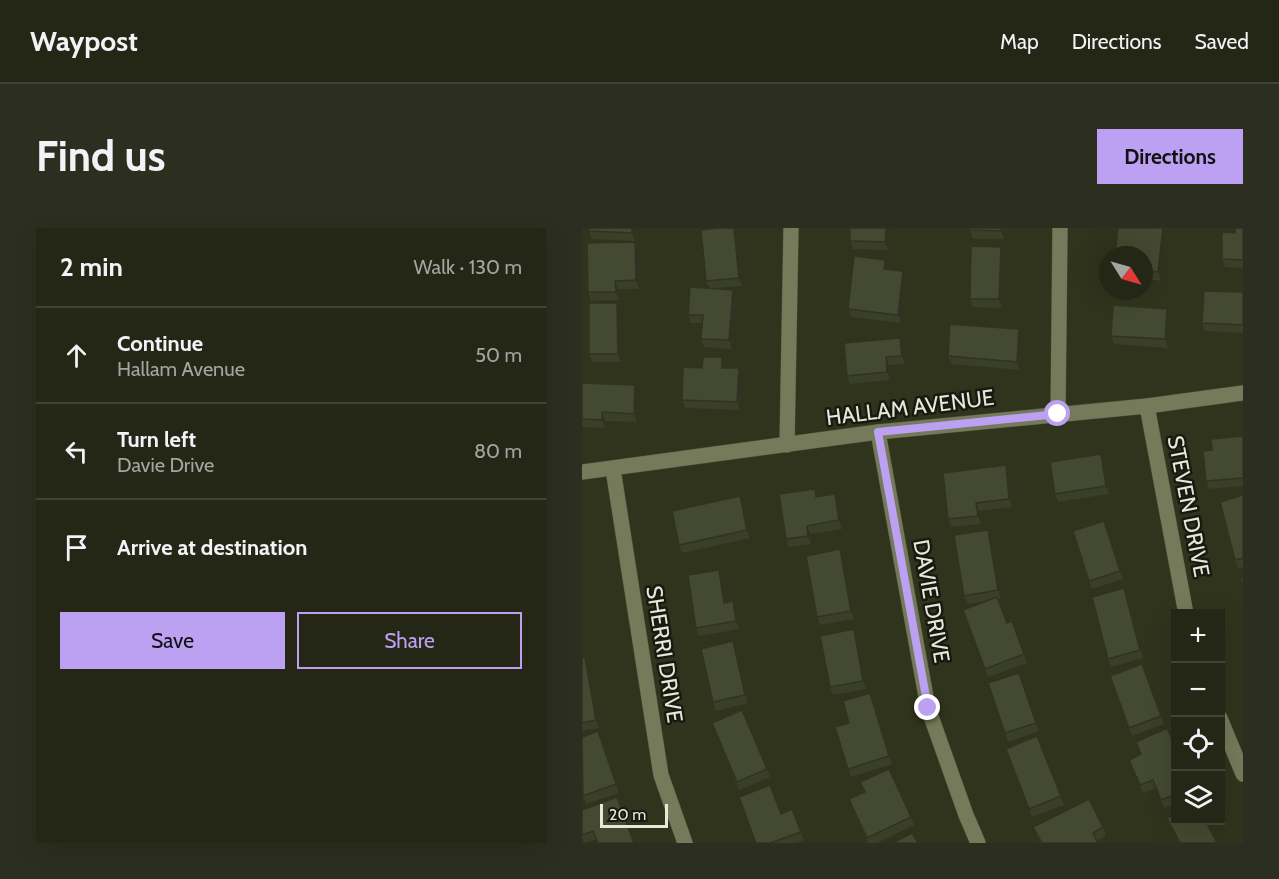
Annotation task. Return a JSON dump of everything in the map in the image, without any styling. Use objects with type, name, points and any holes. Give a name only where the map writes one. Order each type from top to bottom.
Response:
[{"type":"street","points":[[787,445],[791,228]]},
{"type":"street","points":[[1058,414],[1060,228]]},
{"type":"street","name":"HALLAM AVENUE","points":[[582,472],[878,432],[1147,406],[1243,393]]},
{"type":"street","name":"STEVEN DRIVE","points":[[1147,406],[1185,609]]},
{"type":"street","name":"DAVIE DRIVE","points":[[878,432],[928,708],[978,843]]},
{"type":"street","name":"SHERRI DRIVE","points":[[613,469],[660,775],[685,843]]},
{"type":"street","points":[[1225,728],[1243,774]]},
{"type":"building","points":[[589,228],[632,228],[632,233],[589,231]]},
{"type":"building","points":[[734,228],[739,278],[706,281],[701,230]]},
{"type":"building","points":[[850,228],[886,228],[885,242],[850,241]]},
{"type":"building","points":[[970,228],[1002,228],[1001,231],[970,230]]},
{"type":"building","points":[[1118,228],[1163,228],[1158,272],[1153,272],[1153,246],[1116,246]]},
{"type":"building","points":[[1235,228],[1243,228],[1243,260],[1222,259],[1222,232],[1235,233]]},
{"type":"building","points":[[635,242],[636,280],[615,281],[616,292],[588,292],[587,243]]},
{"type":"building","points":[[971,246],[1001,247],[999,299],[970,299]]},
{"type":"building","points":[[854,256],[885,260],[884,269],[903,271],[898,315],[848,309]]},
{"type":"building","points":[[690,287],[733,290],[729,340],[701,339],[703,315],[688,315]]},
{"type":"building","points":[[1204,291],[1243,292],[1243,325],[1202,323]]},
{"type":"building","points":[[589,303],[617,303],[618,354],[589,354]]},
{"type":"building","points":[[1113,305],[1167,309],[1165,339],[1111,336]]},
{"type":"building","points":[[950,324],[1019,329],[1017,362],[948,356]]},
{"type":"building","points":[[900,338],[902,356],[886,357],[887,372],[847,376],[844,343]]},
{"type":"building","points":[[703,357],[722,357],[722,368],[739,368],[737,402],[682,400],[683,367],[702,368]]},
{"type":"building","points":[[582,383],[635,385],[634,414],[602,412],[602,420],[582,419]]},
{"type":"building","points":[[1243,436],[1243,478],[1206,481],[1203,451],[1212,450],[1211,439]]},
{"type":"building","points":[[1101,454],[1106,486],[1055,494],[1050,462]]},
{"type":"building","points":[[1006,465],[1009,499],[976,503],[978,516],[948,519],[943,473]]},
{"type":"building","points":[[815,489],[816,497],[835,494],[839,520],[807,526],[808,536],[786,539],[779,494]]},
{"type":"building","points":[[1243,495],[1243,558],[1235,560],[1220,502]]},
{"type":"building","points":[[740,496],[747,530],[679,545],[672,511]]},
{"type":"building","points":[[1104,521],[1120,571],[1089,581],[1073,531]]},
{"type":"building","points":[[988,530],[998,590],[964,596],[954,535]]},
{"type":"building","points":[[840,549],[851,611],[817,617],[806,556]]},
{"type":"building","points":[[719,570],[724,603],[733,601],[736,621],[696,628],[688,575]]},
{"type":"building","points":[[1124,588],[1140,650],[1108,659],[1092,597]]},
{"type":"building","points":[[997,597],[1007,623],[1012,621],[1024,654],[985,669],[963,610]]},
{"type":"building","points":[[854,629],[863,681],[830,687],[820,636]]},
{"type":"building","points":[[733,641],[745,695],[713,702],[701,649]]},
{"type":"building","points":[[585,657],[596,720],[582,723],[582,658]]},
{"type":"building","points":[[1142,664],[1161,716],[1129,728],[1110,676]]},
{"type":"building","points":[[1019,673],[1036,723],[1005,733],[988,683]]},
{"type":"building","points":[[870,693],[889,756],[848,769],[835,727],[849,723],[843,701]]},
{"type":"building","points":[[742,710],[767,769],[737,782],[712,723]]},
{"type":"building","points":[[1167,728],[1171,737],[1171,796],[1161,800],[1153,780],[1140,785],[1129,760],[1141,754],[1136,742]]},
{"type":"building","points":[[598,731],[616,784],[583,796],[582,737]]},
{"type":"building","points":[[1037,736],[1061,796],[1029,809],[1006,749]]},
{"type":"building","points":[[889,769],[911,817],[867,838],[849,799],[865,792],[860,782]]},
{"type":"building","points":[[770,785],[781,814],[792,809],[801,832],[770,843],[756,843],[739,797]]},
{"type":"building","points":[[617,797],[634,843],[598,843],[593,831],[582,835],[582,810]]},
{"type":"building","points":[[1089,799],[1103,827],[1093,833],[1098,843],[1042,843],[1033,827]]},
{"type":"building","points":[[1171,816],[1171,825],[1208,825],[1217,843],[1180,843],[1167,818]]},
{"type":"building","points":[[912,833],[918,843],[893,843]]},
{"type":"route","points":[[928,708],[878,432],[1058,414]]}]
